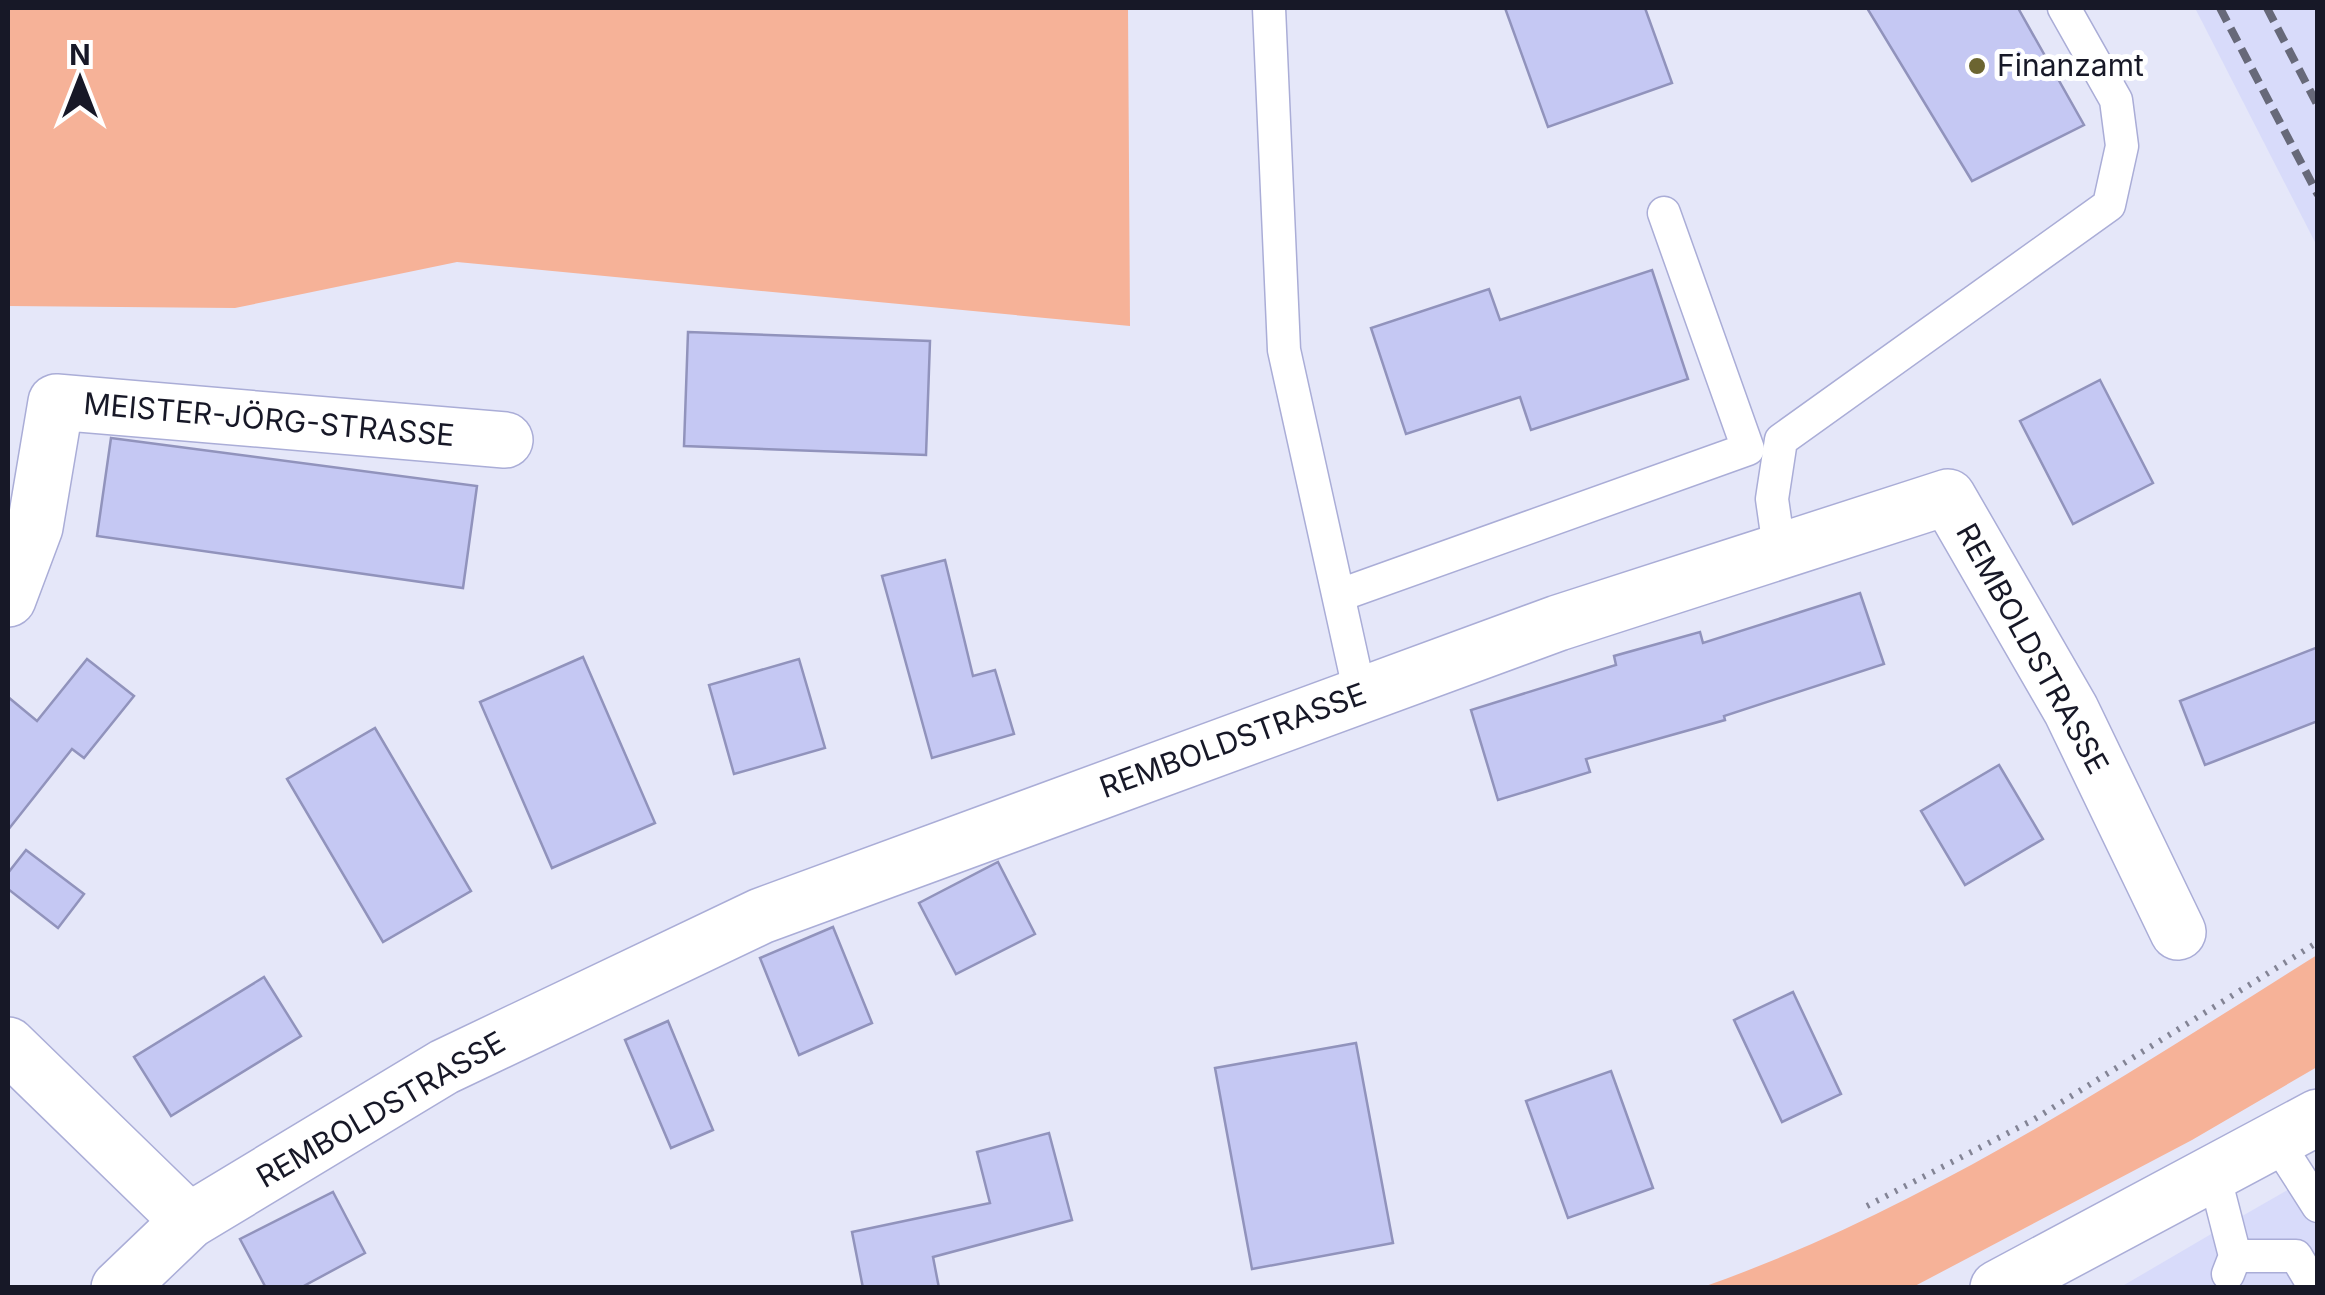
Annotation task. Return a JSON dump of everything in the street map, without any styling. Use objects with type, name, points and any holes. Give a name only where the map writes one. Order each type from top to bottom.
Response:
[{"type":"street","name":"MEISTER-JÖRG-STRASSE","points":[[8,599],[35,526],[56,402],[505,440]]},
{"type":"street","name":"REMBOLDSTRASSE","points":[[118,1288],[188,1221],[444,1067],[761,916],[1360,694],[1779,548],[1948,496],[2071,710],[2178,932]]},
{"type":"street","points":[[8,1045],[188,1221]]},
{"type":"street","points":[[1998,1288],[2297,1129]]},
{"type":"lane","points":[[1269,8],[1284,350],[1360,694]]},
{"type":"lane","points":[[1340,594],[1781,440],[2109,205],[2122,146],[2116,100],[2064,8]]},
{"type":"lane","points":[[1664,214],[1748,450]]},
{"type":"lane","points":[[1779,548],[1772,499],[1781,440]]},
{"type":"lane","points":[[2297,1129],[2318,1206]]},
{"type":"lane","points":[[2214,1174],[2231,1265],[2296,1256],[2315,1288]]},
{"type":"path","points":[[1867,1206],[2033,1120],[2318,942]]},
{"type":"shaded area","points":[[8,8],[1128,8],[1130,326],[457,262],[235,308],[8,306]]},
{"type":"shaded area","points":[[2195,8],[2317,8],[2317,246]]},
{"type":"shaded area","points":[[2317,955],[2317,1067],[2192,1140],[1913,1287],[1703,1287],[1865,1220],[1943,1180],[2094,1094]]},
{"type":"shaded area","points":[[2317,1173],[2317,1287],[2119,1288],[2230,1223]]},
{"type":"building","points":[[1505,8],[1645,8],[1672,83],[1548,127]]},
{"type":"building","name":"Finanzamt","points":[[1867,8],[2018,8],[2084,125],[1972,181]]},
{"type":"building","points":[[1652,270],[1688,379],[1531,430],[1520,397],[1406,434],[1371,328],[1489,289],[1500,320]]},
{"type":"building","points":[[688,332],[930,341],[926,455],[684,446]]},
{"type":"building","points":[[2100,380],[2153,483],[2073,524],[2020,421]]},
{"type":"building","points":[[111,438],[477,486],[463,588],[97,536]]},
{"type":"building","points":[[945,560],[973,676],[995,670],[1014,734],[932,758],[882,576]]},
{"type":"building","points":[[1860,593],[1884,664],[1724,716],[1725,720],[1586,759],[1590,772],[1498,800],[1471,710],[1616,665],[1614,656],[1700,632],[1703,643]]},
{"type":"building","points":[[2318,647],[2318,721],[2205,765],[2180,701]]},
{"type":"building","points":[[583,657],[655,823],[552,868],[480,702]]},
{"type":"building","points":[[87,659],[134,696],[84,758],[72,749],[8,830],[8,697],[37,721]]},
{"type":"building","points":[[799,659],[825,748],[734,774],[709,685]]},
{"type":"building","points":[[375,728],[471,891],[383,942],[287,779]]},
{"type":"building","points":[[1999,765],[2043,839],[1965,885],[1921,811]]},
{"type":"building","points":[[26,850],[84,894],[58,928],[8,889],[8,873]]},
{"type":"building","points":[[998,862],[1035,934],[956,974],[919,903]]},
{"type":"building","points":[[833,927],[872,1023],[799,1055],[760,958]]},
{"type":"building","points":[[264,977],[301,1036],[171,1116],[134,1057]]},
{"type":"building","points":[[1793,992],[1841,1094],[1782,1122],[1734,1020]]},
{"type":"building","points":[[668,1021],[713,1130],[671,1148],[625,1040]]},
{"type":"building","points":[[1356,1043],[1393,1243],[1252,1269],[1215,1068]]},
{"type":"building","points":[[1611,1071],[1653,1188],[1568,1218],[1526,1101]]},
{"type":"building","points":[[1049,1133],[1072,1220],[933,1257],[939,1288],[863,1288],[852,1232],[990,1203],[977,1152]]},
{"type":"building","points":[[333,1192],[365,1253],[300,1288],[266,1288],[240,1239]]},
{"type":"railway","points":[[2220,8],[2318,195]]},
{"type":"railway","points":[[2267,8],[2318,106]]},
{"type":"place","name":"Finanzamt","points":[[1977,66]]}]
